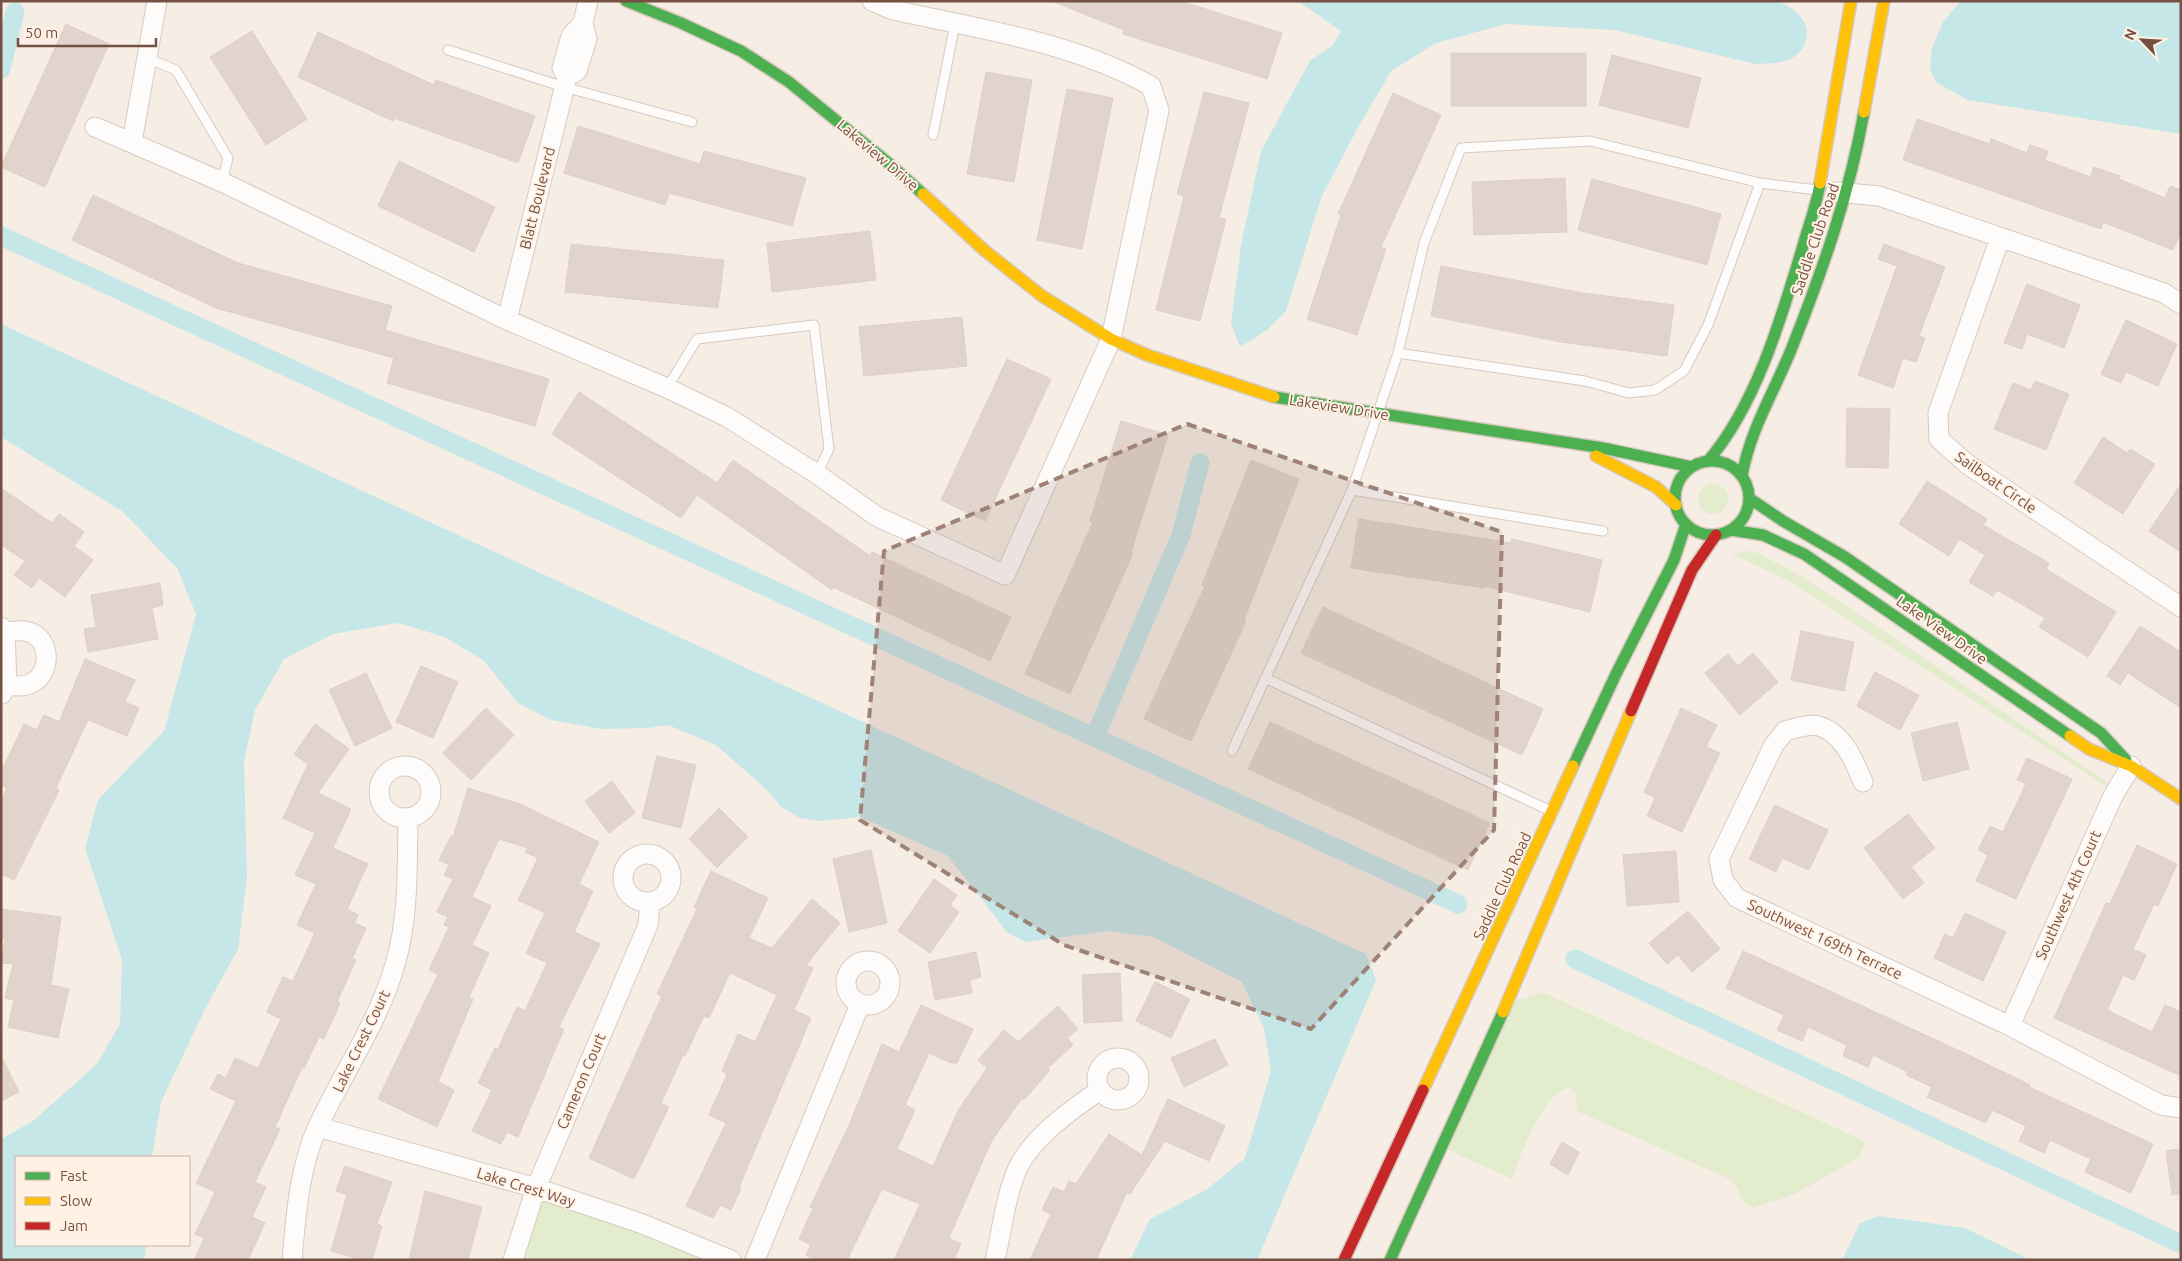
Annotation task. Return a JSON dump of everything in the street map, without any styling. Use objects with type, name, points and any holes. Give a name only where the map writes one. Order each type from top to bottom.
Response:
[{"type":"street","points":[[132,142],[157,1]]},
{"type":"street","name":"Blatt Boulevard","points":[[507,320],[566,82],[562,68],[571,36],[582,22],[588,1]]},
{"type":"street","name":"Lakeview Drive","points":[[626,1],[681,23],[741,51],[789,82],[892,166],[984,250],[1042,296],[1111,339],[1147,355],[1270,397],[1620,451],[1655,461],[1692,467]]},
{"type":"street","points":[[95,126],[222,182],[507,320],[668,388],[727,417],[817,474],[876,516],[1005,575],[1111,339],[1159,110],[1151,86],[1125,71],[1060,47],[893,10],[872,1]]},
{"type":"street","name":"Saddle Club Road","points":[[1708,461],[1718,451],[1734,426],[1772,340],[1819,190],[1851,1]]},
{"type":"street","name":"Saddle Club Road","points":[[1742,476],[1745,458],[1753,435],[1793,346],[1847,193],[1860,137],[1884,1]]},
{"type":"street","points":[[1819,190],[1879,196],[2164,293],[2181,304]]},
{"type":"street","name":"Sailboat Circle","points":[[2000,238],[1938,413],[1939,439],[1967,464],[2181,608]]},
{"type":"street","name":"Lakeview Drive","points":[[1576,445],[1656,487],[1676,505]]},
{"type":"street","points":[[1708,461],[1722,462],[1742,476],[1749,498],[1747,510],[1741,522],[1731,530],[1716,535],[1695,531],[1686,524],[1676,505],[1678,483],[1692,467],[1708,461]]},
{"type":"street","name":"Lake View Drive","points":[[1749,498],[1783,521],[1844,557],[2101,733],[2131,766]]},
{"type":"street","name":"Saddle Club Road","points":[[1344,1260],[1616,674],[1674,560],[1686,524]]},
{"type":"street","name":"Lake View Drive","points":[[1731,530],[1763,535],[1804,554],[2089,749],[2131,766],[2181,799]]},
{"type":"street","points":[[1390,1260],[1507,1004],[1679,597],[1692,570],[1716,535]]},
{"type":"street","points":[[3,630],[24,631],[38,636],[44,646],[47,663],[39,680],[29,686],[4,690],[3,630]]},
{"type":"street","name":"Southwest 169th Terrace","points":[[1863,782],[1849,750],[1833,734],[1818,726],[1784,731],[1774,745],[1719,859],[1723,880],[1737,898],[2010,1026],[2160,1105],[2181,1108]]},
{"type":"street","name":"Southwest 4th Court","points":[[2010,1026],[2113,796],[2131,766]]},
{"type":"street","name":"Lake Crest Court","points":[[292,1260],[302,1177],[318,1127],[366,1036],[396,962],[404,922],[408,818]]},
{"type":"street","name":"Cameron Court","points":[[513,1260],[536,1188],[648,925],[650,902]]},
{"type":"street","points":[[755,1260],[860,1004]]},
{"type":"street","points":[[995,1260],[1002,1221],[1018,1168],[1031,1148],[1072,1109],[1100,1090]]},
{"type":"street","name":"Lake Crest Way","points":[[318,1127],[536,1188],[640,1222],[731,1260]]},
{"type":"lane","points":[[934,135],[955,24]]},
{"type":"lane","points":[[448,50],[566,82],[692,122]]},
{"type":"lane","points":[[147,58],[176,70],[228,158],[222,182]]},
{"type":"lane","points":[[1232,751],[1352,490],[1398,353],[1424,243],[1461,148],[1590,141],[1760,183],[1819,190]]},
{"type":"lane","points":[[1398,353],[1585,381],[1629,394],[1655,390],[1684,371],[1708,325],[1760,183]]},
{"type":"lane","points":[[668,388],[697,339],[814,325],[830,449],[817,474]]},
{"type":"lane","points":[[1352,490],[1603,531]]},
{"type":"lane","points":[[1265,678],[1553,812]]},
{"type":"highlighted area","points":[[1187,424],[1502,532],[1494,830],[1311,1029],[1064,945],[860,820],[884,551]]},
{"type":"green space","points":[[1713,484],[1719,485],[1727,493],[1727,505],[1719,513],[1713,514],[1707,513],[1699,505],[1698,499],[1699,493],[1707,485]]},
{"type":"green space","points":[[1747,551],[1758,553],[1806,579],[2118,789],[2115,792],[1787,580],[1732,554]]},
{"type":"green space","points":[[1542,992],[1866,1142],[1858,1158],[1795,1194],[1753,1208],[1745,1203],[1732,1180],[1577,1111],[1576,1094],[1570,1088],[1560,1092],[1541,1112],[1526,1141],[1512,1179],[1442,1147],[1507,1004]]},
{"type":"green space","points":[[536,1188],[731,1260],[513,1260]]},
{"type":"water","points":[[1298,1],[1777,1],[1797,12],[1807,30],[1804,45],[1797,55],[1778,63],[1755,64],[1615,30],[1506,24],[1436,43],[1391,71],[1356,131],[1321,198],[1286,311],[1267,330],[1240,347],[1231,323],[1241,246],[1261,151],[1310,61],[1333,45],[1341,31]]},
{"type":"water","points":[[1961,1],[2181,1],[2181,134],[1968,100],[1937,83],[1930,69],[1932,48],[1943,22]]},
{"type":"water","points":[[1,324],[1366,954],[1376,980],[1257,1260],[1130,1260],[1150,1219],[1206,1190],[1245,1158],[1271,1071],[1264,1029],[1242,982],[1153,937],[1109,931],[1025,942],[1007,932],[948,856],[860,817],[821,821],[800,818],[781,807],[766,789],[716,745],[668,725],[647,728],[602,729],[551,720],[518,703],[484,661],[445,637],[398,623],[333,634],[284,659],[255,710],[244,761],[247,877],[238,949],[204,1011],[161,1102],[152,1156],[15,1156],[15,1246],[146,1246],[144,1260],[1,1260],[1,1139],[33,1121],[97,1064],[120,1024],[122,960],[85,848],[98,800],[164,731],[196,614],[177,568],[122,511],[1,437]]},
{"type":"water","points":[[1880,1216],[1965,1228],[2030,1260],[1842,1260],[1860,1223]]},
{"type":"building","points":[[1052,1],[1180,1],[1282,33],[1267,79],[1123,34],[1124,30]]},
{"type":"building","points":[[66,24],[109,44],[45,187],[1,167]]},
{"type":"building","points":[[252,31],[307,119],[266,145],[210,57]]},
{"type":"building","points":[[318,32],[434,85],[436,80],[535,116],[518,163],[394,118],[393,121],[298,77]]},
{"type":"building","points":[[1451,53],[1586,53],[1586,106],[1451,106]]},
{"type":"building","points":[[1612,55],[1701,78],[1688,128],[1599,105]]},
{"type":"building","points":[[986,72],[1032,80],[1014,182],[967,174]]},
{"type":"building","points":[[1067,89],[1113,98],[1082,249],[1037,240]]},
{"type":"building","points":[[1204,92],[1249,103],[1219,218],[1226,219],[1200,321],[1156,310],[1184,196],[1177,194]]},
{"type":"building","points":[[1393,93],[1441,115],[1381,247],[1386,249],[1357,335],[1307,319],[1341,215],[1338,214]]},
{"type":"building","points":[[1917,119],[1990,144],[1991,139],[2027,153],[2030,145],[2048,151],[2045,160],[2090,177],[2094,167],[2120,176],[2119,179],[2165,198],[2170,186],[2181,190],[2181,232],[2173,250],[2103,222],[2101,229],[1903,160]]},
{"type":"building","points":[[578,126],[700,164],[704,151],[806,178],[792,226],[669,193],[665,205],[564,173]]},
{"type":"building","points":[[399,161],[495,207],[474,252],[378,206]]},
{"type":"building","points":[[1565,178],[1567,232],[1474,235],[1472,182]]},
{"type":"building","points":[[1592,179],[1721,214],[1707,265],[1578,230]]},
{"type":"building","points":[[93,195],[238,263],[392,306],[385,330],[549,379],[535,426],[387,383],[394,358],[216,308],[72,240]]},
{"type":"building","points":[[870,231],[876,280],[772,292],[767,243]]},
{"type":"building","points":[[571,244],[724,260],[718,308],[565,292]]},
{"type":"building","points":[[1884,244],[1945,267],[1919,336],[1925,338],[1916,362],[1903,358],[1893,388],[1858,375],[1897,266],[1878,259]]},
{"type":"building","points":[[1441,266],[1583,293],[1674,305],[1667,356],[1561,342],[1431,316]]},
{"type":"building","points":[[2027,284],[2080,305],[2064,348],[2027,334],[2022,349],[2004,343]]},
{"type":"building","points":[[962,317],[967,366],[864,376],[859,327]]},
{"type":"building","points":[[2126,320],[2177,344],[2158,386],[2126,372],[2121,383],[2101,374]]},
{"type":"building","points":[[1007,359],[1051,379],[985,521],[941,500]]},
{"type":"building","points":[[2035,381],[2069,394],[2046,450],[1994,429],[2013,383],[2031,390]]},
{"type":"building","points":[[579,392],[717,483],[733,460],[870,556],[872,552],[1011,617],[990,661],[833,587],[832,590],[697,495],[681,518],[552,434]]},
{"type":"building","points":[[1847,408],[1890,409],[1888,468],[1846,467]]},
{"type":"building","points":[[1121,421],[1168,435],[1131,552],[1133,553],[1070,694],[1025,674],[1093,522],[1090,521]]},
{"type":"building","points":[[2103,437],[2127,453],[2130,449],[2155,464],[2123,514],[2074,483]]},
{"type":"building","points":[[1251,460],[1299,479],[1244,620],[1246,621],[1191,741],[1144,719],[1205,586],[1202,585]]},
{"type":"building","points":[[1927,481],[1987,519],[1983,525],[2049,563],[2046,569],[2116,612],[2088,657],[2039,627],[2045,618],[1997,590],[1993,596],[1969,582],[1985,555],[1959,539],[1949,556],[1899,524]]},
{"type":"building","points":[[2181,484],[2181,552],[2149,531]]},
{"type":"building","points":[[1,488],[52,523],[59,514],[84,532],[74,546],[93,560],[65,597],[39,578],[32,588],[14,575],[25,561],[1,545]]},
{"type":"building","points":[[1359,519],[1511,543],[1512,539],[1602,560],[1590,612],[1484,586],[1484,588],[1351,568]]},
{"type":"building","points":[[160,583],[163,605],[152,608],[158,639],[88,652],[84,629],[96,627],[91,595]]},
{"type":"building","points":[[1323,607],[1543,709],[1522,755],[1301,653]]},
{"type":"building","points":[[2140,626],[2181,652],[2181,708],[2128,673],[2120,685],[2107,676]]},
{"type":"building","points":[[1801,631],[1854,642],[1844,691],[1791,680]]},
{"type":"building","points":[[1753,653],[1778,682],[1740,715],[1705,673],[1728,654],[1738,666]]},
{"type":"building","points":[[85,659],[135,680],[125,702],[139,708],[127,736],[88,720],[56,788],[59,790],[14,880],[1,874],[1,800],[7,788],[1,785],[1,772],[24,724],[37,730],[44,715],[59,722]]},
{"type":"building","points":[[421,666],[458,682],[433,738],[396,722]]},
{"type":"building","points":[[1875,672],[1919,695],[1900,730],[1857,706]]},
{"type":"building","points":[[366,673],[392,728],[355,746],[329,690]]},
{"type":"building","points":[[486,708],[514,735],[471,780],[443,753]]},
{"type":"building","points":[[1681,708],[1717,725],[1706,747],[1720,753],[1682,832],[1647,816],[1655,798],[1644,792]]},
{"type":"building","points":[[1270,722],[1490,823],[1468,870],[1248,769]]},
{"type":"building","points":[[1957,722],[1969,769],[1923,781],[1911,733]]},
{"type":"building","points":[[315,724],[349,749],[318,793],[351,809],[333,848],[368,864],[347,909],[358,915],[354,923],[366,928],[352,959],[356,960],[337,1002],[340,1003],[324,1039],[319,1037],[304,1068],[302,1067],[275,1127],[280,1129],[255,1182],[266,1187],[252,1217],[265,1223],[248,1260],[194,1260],[204,1238],[195,1234],[215,1192],[196,1183],[236,1101],[210,1089],[218,1074],[226,1078],[235,1058],[258,1068],[281,1019],[267,1012],[283,977],[293,981],[315,933],[297,925],[316,884],[295,875],[315,833],[283,818],[308,764],[294,754]]},
{"type":"building","points":[[657,756],[696,765],[681,828],[642,818]]},
{"type":"building","points":[[2027,758],[2072,779],[2016,899],[1976,881],[1988,855],[1978,850],[1990,826],[2003,832],[2026,784],[2017,780]]},
{"type":"building","points":[[612,781],[635,813],[609,833],[585,801]]},
{"type":"building","points":[[468,788],[520,804],[599,842],[579,884],[593,891],[574,932],[600,944],[559,1027],[564,1029],[518,1137],[507,1132],[501,1144],[472,1131],[492,1090],[478,1083],[495,1048],[498,1049],[517,1007],[525,1011],[547,963],[526,953],[545,913],[518,900],[538,858],[525,852],[528,848],[499,839],[472,897],[491,906],[472,945],[489,953],[469,997],[473,999],[438,1082],[454,1090],[437,1127],[378,1099],[438,974],[429,970],[449,927],[444,925],[448,917],[437,912],[453,879],[444,875],[449,865],[439,860],[451,836],[453,837]]},
{"type":"building","points":[[1775,805],[1828,830],[1809,870],[1782,858],[1776,872],[1749,859]]},
{"type":"building","points":[[719,808],[748,837],[717,868],[689,839]]},
{"type":"building","points":[[1908,814],[1935,848],[1911,867],[1924,883],[1903,899],[1864,848]]},
{"type":"building","points":[[2137,845],[2177,864],[2158,906],[2154,904],[2133,949],[2146,955],[2134,980],[2123,975],[2107,1010],[2152,1032],[2165,1005],[2181,1012],[2181,1076],[2054,1018],[2106,903],[2110,904]]},
{"type":"building","points":[[871,850],[887,923],[849,932],[833,859]]},
{"type":"building","points":[[1676,851],[1679,902],[1627,906],[1623,855]]},
{"type":"building","points":[[711,871],[768,898],[749,938],[772,948],[812,899],[840,923],[806,965],[813,968],[794,1010],[811,1018],[731,1210],[720,1205],[713,1218],[686,1206],[726,1123],[709,1115],[727,1074],[722,1071],[738,1034],[755,1042],[777,995],[730,973],[709,1018],[704,1016],[685,1056],[683,1055],[661,1103],[669,1107],[634,1179],[589,1158],[662,996],[657,994],[697,909],[694,907]]},
{"type":"building","points":[[934,879],[957,895],[950,905],[959,912],[930,953],[898,931]]},
{"type":"building","points":[[1,909],[61,917],[51,985],[69,989],[58,1038],[8,1027],[14,1000],[5,998],[13,964],[1,963],[5,938],[1,938]]},
{"type":"building","points":[[1688,911],[1720,949],[1692,972],[1678,955],[1667,964],[1649,943]]},
{"type":"building","points":[[1965,913],[2006,932],[1983,981],[1934,958],[1945,934],[1953,938]]},
{"type":"building","points":[[1743,951],[1975,1058],[2030,1085],[2029,1087],[2153,1144],[2131,1193],[2085,1172],[2091,1159],[2050,1140],[2044,1153],[2019,1141],[2026,1126],[1992,1110],[1986,1123],[1927,1097],[1932,1087],[1906,1075],[1908,1072],[1873,1055],[1868,1067],[1843,1056],[1847,1045],[1808,1027],[1802,1041],[1777,1030],[1784,1015],[1726,988]]},
{"type":"building","points":[[976,952],[981,977],[970,980],[972,993],[935,1000],[928,962]]},
{"type":"building","points":[[1120,973],[1122,1021],[1084,1023],[1082,975]]},
{"type":"building","points":[[1155,982],[1190,999],[1171,1038],[1136,1021]]},
{"type":"building","points":[[921,1005],[973,1029],[957,1063],[951,1063],[929,1053],[905,1105],[915,1110],[897,1149],[933,1166],[959,1109],[987,1068],[978,1060],[1004,1030],[1018,1042],[1058,1006],[1078,1029],[1067,1038],[1073,1045],[1048,1068],[1050,1070],[1024,1100],[1022,1098],[991,1142],[949,1238],[961,1244],[954,1260],[894,1260],[920,1204],[882,1189],[847,1260],[816,1260],[806,1255],[811,1245],[799,1239],[813,1208],[810,1207],[850,1123],[882,1044],[899,1052]]},
{"type":"building","points":[[1215,1039],[1228,1065],[1184,1087],[1171,1058]]},
{"type":"building","points":[[1,1056],[19,1092],[1,1101]]},
{"type":"building","points":[[1168,1099],[1225,1126],[1209,1161],[1165,1141],[1130,1194],[1127,1192],[1096,1260],[1030,1260],[1051,1214],[1042,1210],[1053,1187],[1064,1192],[1069,1181],[1076,1184],[1109,1134],[1142,1155]]},
{"type":"building","points":[[1562,1142],[1579,1152],[1568,1175],[1550,1164]]},
{"type":"building","points":[[2181,1149],[2181,1194],[2172,1195],[2166,1151]]},
{"type":"building","points":[[345,1166],[392,1182],[377,1224],[382,1226],[372,1260],[362,1260],[331,1251],[347,1195],[336,1191]]},
{"type":"building","points":[[425,1191],[482,1207],[468,1260],[409,1260]]},
{"type":"waterway","points":[[1,69],[15,12]]},
{"type":"waterway","points":[[1,236],[1458,904]]},
{"type":"waterway","points":[[1095,737],[1181,535],[1200,463]]},
{"type":"waterway","points":[[1575,959],[2181,1244]]},
{"type":"traffic: fast","points":[[626,1],[681,23],[741,51],[789,82],[892,166],[923,194]]},
{"type":"traffic: fast","points":[[1742,476],[1757,425],[1793,345],[1835,230],[1864,112]]},
{"type":"traffic: fast","points":[[1708,461],[1725,439],[1740,414],[1765,360],[1794,276],[1815,208],[1820,183]]},
{"type":"traffic: fast","points":[[1274,397],[1603,448],[1692,467]]},
{"type":"traffic: fast","points":[[1712,461],[1726,464],[1738,472],[1746,484],[1749,498],[1746,512],[1738,524],[1726,532],[1712,535],[1698,532],[1686,524],[1678,512],[1675,498],[1678,484],[1686,472],[1698,464],[1712,461]]},
{"type":"traffic: fast","points":[[1749,498],[1783,521],[1845,557],[2101,733],[2126,760]]},
{"type":"traffic: fast","points":[[1573,766],[1616,674],[1674,560],[1686,524]]},
{"type":"traffic: fast","points":[[1731,530],[1763,535],[1804,554],[2070,736]]},
{"type":"traffic: fast","points":[[1390,1260],[1503,1012]]},
{"type":"traffic: slow","points":[[1820,183],[1851,1]]},
{"type":"traffic: slow","points":[[1864,112],[1884,1]]},
{"type":"traffic: slow","points":[[923,194],[984,250],[1042,296],[1111,339],[1147,355],[1274,397]]},
{"type":"traffic: slow","points":[[1596,456],[1656,487],[1676,505]]},
{"type":"traffic: slow","points":[[1503,1012],[1631,711]]},
{"type":"traffic: slow","points":[[2070,736],[2089,749],[2131,766],[2181,799]]},
{"type":"traffic: slow","points":[[1423,1090],[1573,766]]},
{"type":"traffic: jam","points":[[1631,711],[1692,570],[1716,535]]},
{"type":"traffic: jam","points":[[1344,1260],[1423,1090]]}]
